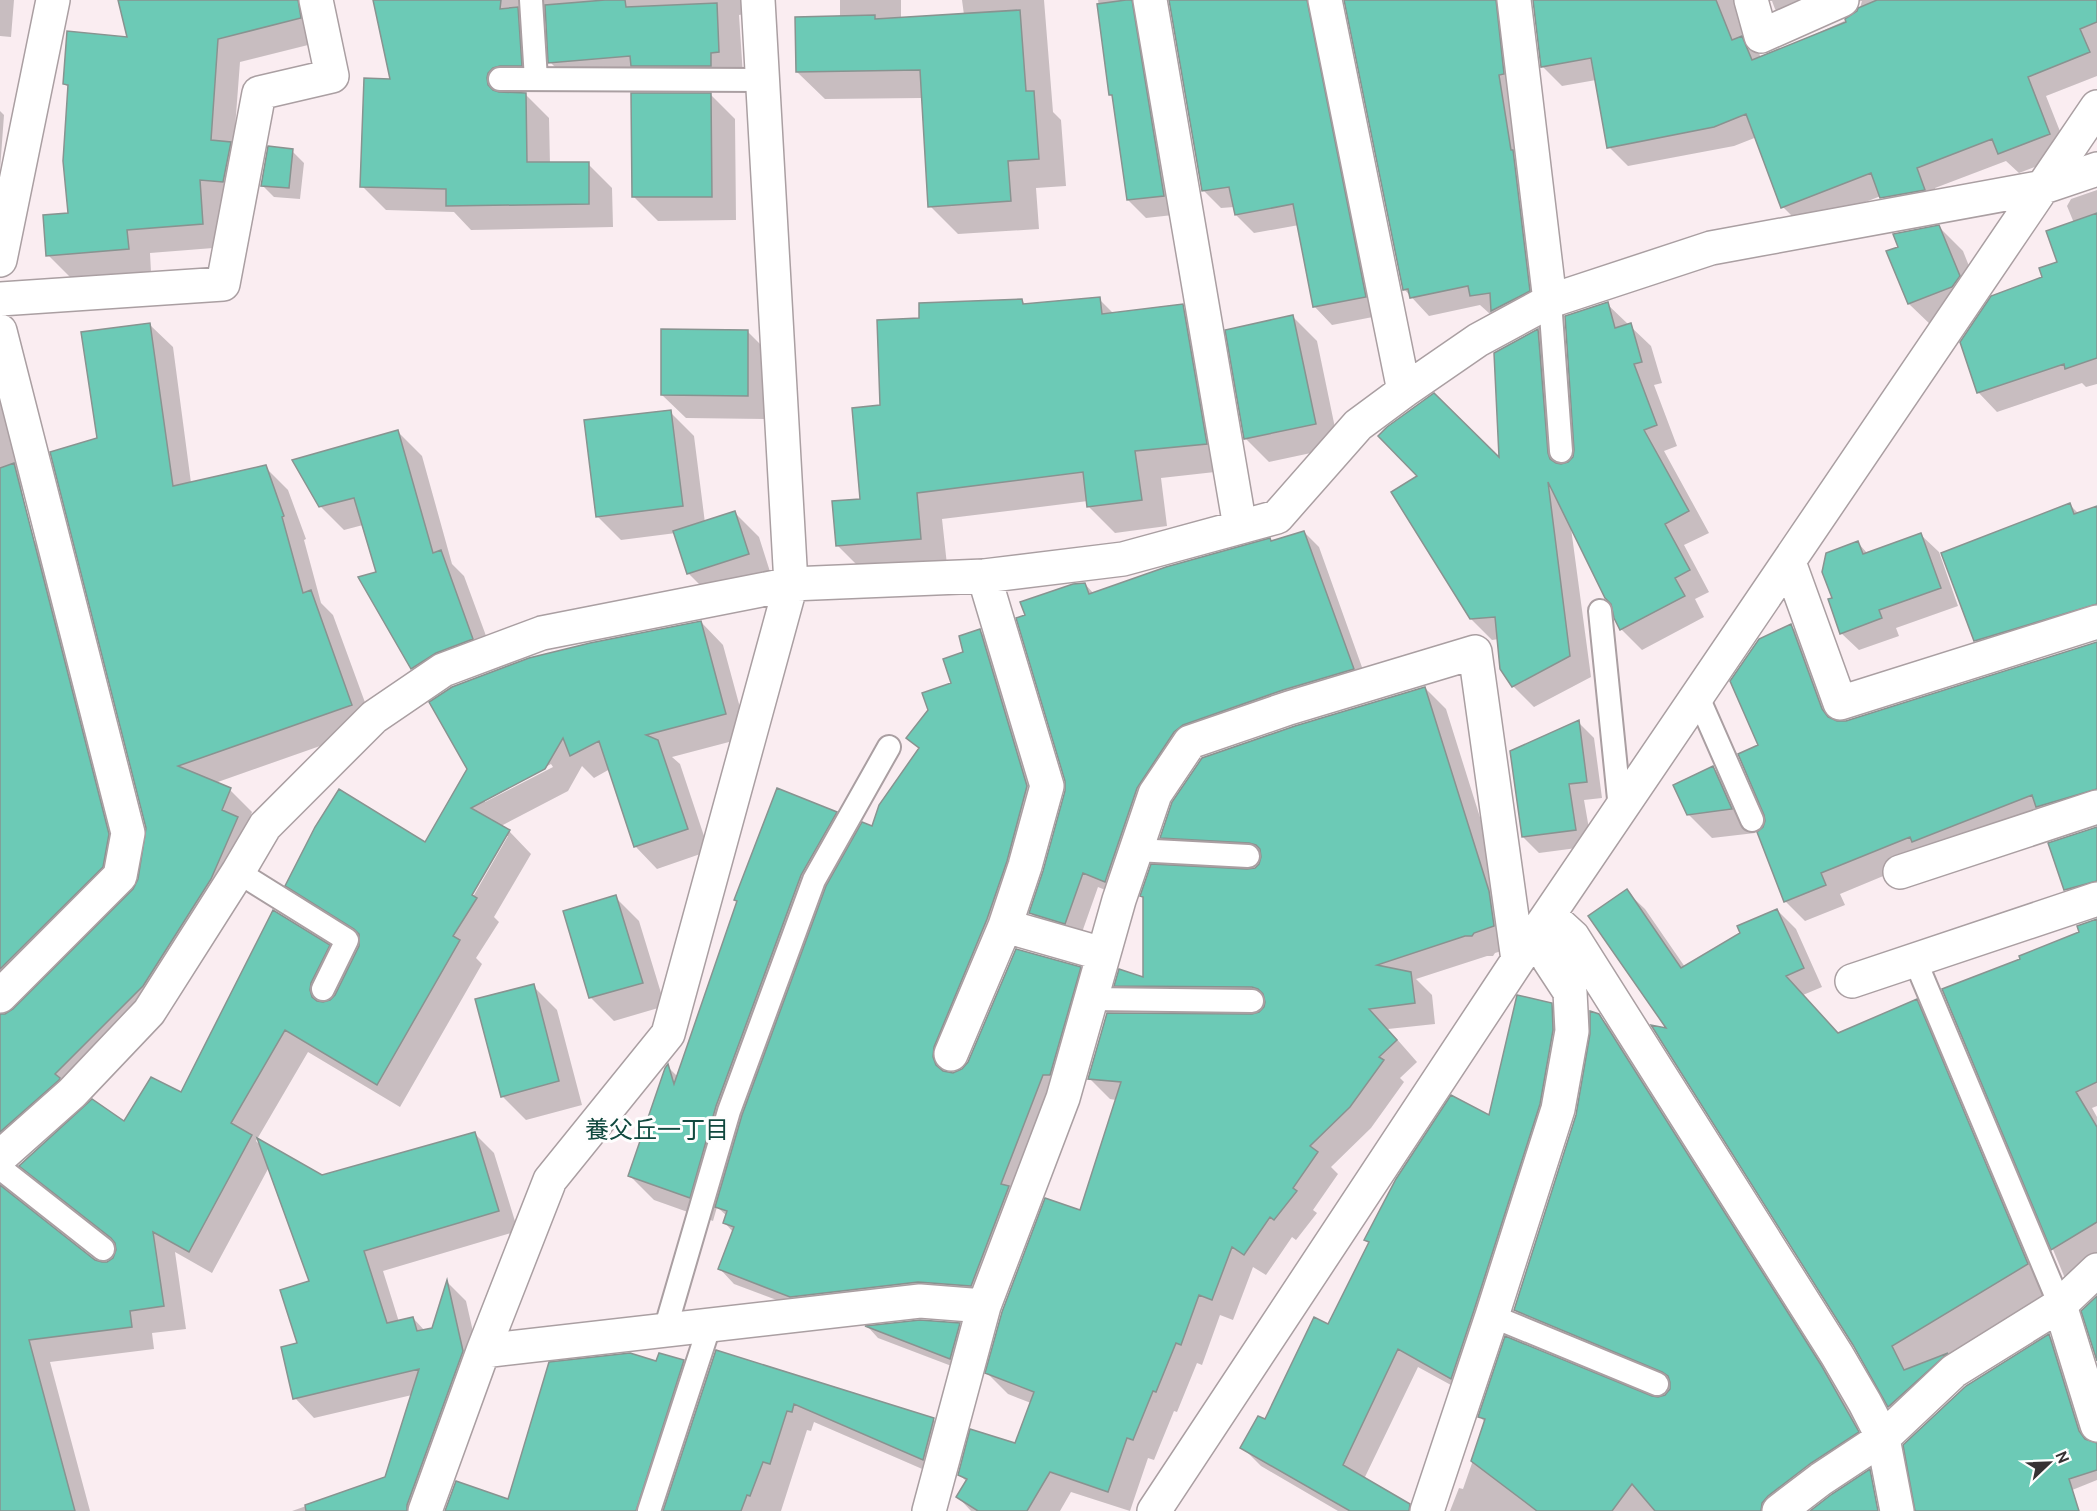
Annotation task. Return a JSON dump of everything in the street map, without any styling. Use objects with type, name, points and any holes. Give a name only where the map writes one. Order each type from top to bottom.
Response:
[{"type":"street","points":[[0,260],[53,0]]},
{"type":"street","points":[[0,299],[223,284],[259,93],[332,76],[316,0]]},
{"type":"street","points":[[425,1511],[483,1351],[550,1180],[668,1034],[791,584],[758,0]]},
{"type":"street","points":[[1150,0],[1240,527]]},
{"type":"street","points":[[1326,0],[1404,391]]},
{"type":"street","points":[[1514,0],[1550,301]]},
{"type":"street","points":[[1751,0],[1761,36],[1842,0]]},
{"type":"street","points":[[1154,1511],[1518,960],[2097,107]]},
{"type":"street","points":[[0,1157],[72,1093],[149,1012],[265,826],[374,717],[443,670],[542,633],[791,584],[984,576],[1123,559],[1277,517],[1358,425],[1478,340],[1550,301],[1711,248],[2044,187],[2097,169]]},
{"type":"street","points":[[0,332],[128,833],[120,876],[0,996]]},
{"type":"street","points":[[1789,562],[1840,703],[2097,622]]},
{"type":"street","points":[[951,1054],[1005,926],[1025,866],[1047,786],[984,576]]},
{"type":"street","points":[[929,1511],[984,1306],[1063,1098],[1119,900],[1155,794],[1190,742],[1289,708],[1475,652],[1518,960]]},
{"type":"street","points":[[1900,872],[2097,807]]},
{"type":"street","points":[[1852,981],[2097,899]]},
{"type":"street","points":[[1549,915],[1573,937],[1837,1355],[1883,1438],[1898,1511]]},
{"type":"street","points":[[1005,926],[1103,954]]},
{"type":"street","points":[[1427,1511],[1558,1108],[1572,1031],[1570,992],[1549,960],[1573,937]]},
{"type":"street","points":[[1779,1511],[1821,1479],[1883,1438],[1953,1371],[2060,1305],[2097,1270]]},
{"type":"street","points":[[483,1351],[920,1300],[984,1306]]},
{"type":"street","points":[[2060,1305],[2097,1425]]},
{"type":"lane","points":[[531,0],[536,79]]},
{"type":"lane","points":[[500,79],[763,80]]},
{"type":"lane","points":[[1550,301],[1561,451]]},
{"type":"lane","points":[[1600,611],[1620,809]]},
{"type":"lane","points":[[1697,695],[1752,820]]},
{"type":"lane","points":[[665,1330],[729,1111],[814,880],[889,747]]},
{"type":"lane","points":[[1136,850],[1248,856]]},
{"type":"lane","points":[[238,872],[347,940],[323,989]]},
{"type":"lane","points":[[1915,960],[2060,1305]]},
{"type":"lane","points":[[1091,999],[1252,1001]]},
{"type":"lane","points":[[0,1168],[103,1249]]},
{"type":"lane","points":[[1492,1316],[1657,1384]]},
{"type":"lane","points":[[649,1511],[710,1324]]},
{"type":"building","points":[[118,0],[298,0],[301,18],[218,39],[211,140],[231,142],[223,182],[200,180],[203,224],[127,230],[129,249],[46,256],[43,215],[68,213],[63,161],[68,85],[63,84],[67,31],[127,37]]},
{"type":"building","points":[[373,0],[501,0],[500,9],[518,7],[522,66],[493,68],[488,73],[488,85],[499,92],[526,93],[527,162],[589,162],[589,204],[446,206],[446,189],[360,187],[364,78],[390,79]]},
{"type":"building","points":[[625,0],[626,7],[717,3],[719,52],[711,53],[711,66],[631,66],[630,56],[548,63],[545,5]]},
{"type":"building","points":[[1132,0],[1164,196],[1127,200],[1112,95],[1109,95],[1097,4]]},
{"type":"building","points":[[1169,0],[1307,0],[1366,297],[1313,307],[1293,204],[1235,215],[1229,187],[1202,191]]},
{"type":"building","points":[[1344,0],[1496,0],[1504,74],[1499,75],[1511,150],[1513,150],[1530,291],[1491,311],[1490,293],[1470,296],[1468,286],[1410,298],[1408,289],[1403,290]]},
{"type":"building","points":[[1533,0],[1716,0],[1732,40],[1742,36],[1752,60],[1846,22],[1845,19],[1858,8],[1877,0],[2097,0],[2097,22],[2080,29],[2090,52],[2028,77],[2050,134],[1998,154],[1992,139],[1917,168],[1925,190],[1880,198],[1871,173],[1781,208],[1746,114],[1714,127],[1607,148],[1591,58],[1541,67]]},
{"type":"building","points":[[1020,10],[1026,91],[1034,91],[1039,159],[1008,161],[1011,201],[928,207],[920,70],[796,72],[795,17],[875,15],[875,19]]},
{"type":"building","points":[[631,93],[711,93],[712,197],[632,197]]},
{"type":"building","points":[[268,146],[293,149],[289,188],[261,186]]},
{"type":"building","points":[[2097,213],[2097,358],[2065,369],[2064,364],[1977,393],[1960,342],[1991,296],[2042,277],[2039,268],[2057,262],[2046,231]]},
{"type":"building","points":[[1939,225],[1960,276],[1952,287],[1908,304],[1886,251],[1898,247],[1893,234]]},
{"type":"building","points":[[1100,297],[1102,314],[1183,304],[1207,444],[1135,451],[1142,500],[1087,507],[1083,472],[917,493],[921,539],[836,546],[832,501],[860,499],[852,408],[880,405],[877,320],[919,318],[919,303],[1022,299],[1023,304]]},
{"type":"building","points":[[1608,302],[1615,328],[1631,323],[1642,362],[1634,364],[1657,425],[1644,430],[1689,511],[1665,524],[1690,570],[1675,578],[1685,596],[1620,630],[1611,604],[1605,598],[1548,482],[1570,656],[1512,687],[1500,669],[1495,617],[1470,619],[1391,492],[1417,476],[1378,436],[1434,393],[1499,457],[1494,353],[1538,329],[1548,453],[1550,459],[1556,463],[1568,462],[1573,457],[1574,450],[1565,316]]},
{"type":"building","points":[[1293,315],[1316,424],[1244,439],[1225,330]]},
{"type":"building","points":[[150,323],[173,486],[266,465],[284,516],[282,517],[303,593],[311,590],[352,705],[178,766],[231,788],[222,810],[238,817],[211,879],[143,986],[55,1074],[60,1078],[59,1080],[0,1132],[0,1014],[13,1009],[133,889],[138,879],[146,828],[50,452],[97,438],[81,332]]},
{"type":"building","points":[[661,329],[748,330],[748,396],[661,395]]},
{"type":"building","points":[[671,410],[683,506],[596,517],[584,420]]},
{"type":"building","points":[[398,430],[433,553],[441,550],[473,639],[436,653],[411,669],[358,577],[376,572],[354,498],[319,507],[292,460]]},
{"type":"building","points":[[14,463],[109,834],[103,867],[0,969],[0,468]]},
{"type":"building","points":[[2070,503],[2074,514],[2097,506],[2097,604],[1974,641],[1941,553]]},
{"type":"building","points":[[735,511],[749,554],[687,574],[673,531]]},
{"type":"building","points":[[1304,531],[1354,669],[1283,690],[1183,725],[1174,732],[1137,788],[1105,882],[1083,873],[1065,924],[1029,913],[1065,791],[1065,781],[1016,618],[1025,615],[1020,602],[1073,584],[1085,583],[1089,594],[1166,567],[1270,538],[1271,541]]},
{"type":"building","points":[[1921,533],[1941,588],[1879,610],[1882,618],[1840,634],[1828,599],[1832,598],[1822,572],[1826,553],[1858,541],[1863,554]]},
{"type":"building","points":[[701,621],[726,714],[646,735],[658,740],[688,829],[634,847],[599,741],[570,756],[563,738],[545,769],[471,808],[510,830],[472,895],[477,898],[453,936],[460,940],[377,1085],[285,1030],[231,1123],[252,1135],[189,1252],[153,1232],[164,1306],[130,1311],[132,1327],[29,1340],[75,1511],[0,1511],[0,1185],[95,1260],[107,1262],[113,1258],[116,1250],[111,1238],[19,1166],[92,1099],[124,1121],[151,1077],[181,1092],[273,910],[330,945],[311,983],[310,990],[312,997],[317,1001],[330,1000],[335,995],[359,946],[359,934],[285,886],[315,827],[339,789],[425,842],[467,769],[429,702],[452,687],[529,658],[590,643]]},
{"type":"building","points":[[1791,624],[1822,709],[1828,717],[1837,721],[1846,721],[2097,642],[2097,789],[2036,807],[2032,795],[1912,842],[1910,837],[1821,873],[1826,885],[1784,902],[1757,832],[1763,827],[1764,815],[1738,754],[1758,745],[1730,681],[1759,639]]},
{"type":"building","points":[[980,629],[1027,786],[1007,861],[987,919],[934,1047],[933,1057],[936,1065],[943,1071],[953,1073],[962,1069],[968,1062],[1016,949],[1081,967],[1050,1075],[1043,1075],[1001,1184],[1009,1186],[971,1286],[918,1282],[790,1297],[718,1269],[734,1227],[723,1223],[727,1211],[715,1207],[742,1115],[826,886],[862,822],[872,826],[879,805],[919,748],[906,738],[928,710],[922,693],[951,683],[943,659],[963,652],[959,636]]},
{"type":"building","points":[[1425,687],[1489,891],[1494,926],[1474,933],[1472,936],[1465,936],[1377,965],[1411,972],[1415,1003],[1369,1009],[1397,1040],[1379,1057],[1384,1060],[1350,1107],[1310,1146],[1318,1152],[1293,1188],[1297,1191],[1274,1220],[1270,1217],[1244,1255],[1232,1247],[1212,1300],[1199,1295],[1181,1345],[1176,1343],[1133,1440],[1127,1438],[1108,1492],[1050,1472],[1027,1511],[978,1511],[956,1497],[967,1479],[958,1475],[970,1429],[1015,1443],[1034,1392],[985,1373],[1002,1312],[1045,1198],[1080,1210],[1121,1082],[1088,1079],[1107,1013],[1252,1014],[1264,1007],[1263,994],[1252,987],[1114,986],[1119,969],[1143,977],[1143,897],[1140,896],[1151,864],[1247,869],[1255,868],[1259,864],[1260,849],[1249,843],[1160,838],[1172,802],[1202,758],[1295,726]]},
{"type":"building","points":[[1579,720],[1587,782],[1569,784],[1576,830],[1522,837],[1510,751]]},
{"type":"building","points":[[1713,766],[1732,809],[1687,815],[1673,785]]},
{"type":"building","points":[[777,788],[837,812],[801,875],[716,1106],[690,1198],[628,1176],[668,1064],[674,1084],[737,901],[734,900]]},
{"type":"building","points":[[2097,827],[2097,881],[2064,890],[2048,843]]},
{"type":"building","points":[[1627,889],[1681,968],[1740,933],[1737,926],[1777,909],[1804,968],[1786,976],[1838,1033],[1917,999],[2028,1264],[1892,1346],[1904,1370],[1948,1353],[1888,1407],[1853,1345],[1651,1025],[1666,1028],[1588,916]]},
{"type":"building","points":[[616,895],[643,983],[589,998],[563,911]]},
{"type":"building","points":[[2097,919],[2097,1082],[2076,1092],[2097,1127],[2097,1222],[2051,1250],[1942,989],[2020,959],[2019,956],[2079,932],[2077,926]]},
{"type":"building","points":[[534,984],[559,1081],[501,1097],[475,999]]},
{"type":"building","points":[[1517,995],[1552,1003],[1553,1030],[1540,1104],[1451,1379],[1398,1349],[1343,1465],[1410,1504],[1409,1511],[1350,1511],[1240,1448],[1258,1416],[1265,1419],[1314,1317],[1328,1324],[1369,1242],[1364,1240],[1396,1179],[1451,1095],[1489,1115]]},
{"type":"building","points":[[1590,1011],[1599,1014],[1821,1365],[1859,1432],[1811,1463],[1768,1496],[1762,1503],[1761,1511],[1655,1511],[1632,1484],[1612,1511],[1537,1511],[1471,1461],[1485,1419],[1478,1417],[1505,1336],[1652,1396],[1665,1395],[1670,1389],[1668,1376],[1662,1372],[1514,1310],[1576,1115],[1590,1034]]},
{"type":"building","points":[[475,1132],[499,1211],[364,1251],[387,1323],[413,1317],[417,1331],[432,1328],[447,1280],[463,1351],[407,1505],[407,1511],[306,1511],[305,1505],[385,1477],[419,1369],[293,1399],[281,1347],[297,1343],[280,1290],[309,1281],[257,1138],[322,1175]]},
{"type":"building","points":[[2097,1296],[2097,1361],[2081,1311]]},
{"type":"building","points":[[920,1320],[960,1323],[950,1359],[865,1326]]},
{"type":"building","points":[[2049,1334],[2079,1431],[2085,1439],[2097,1443],[2097,1470],[2069,1479],[2079,1511],[1915,1511],[1903,1445],[1966,1386]]},
{"type":"building","points":[[716,1350],[934,1418],[923,1460],[794,1404],[792,1412],[787,1411],[770,1464],[763,1462],[750,1496],[747,1495],[741,1511],[663,1511]]},
{"type":"building","points":[[630,1353],[656,1361],[659,1353],[684,1360],[636,1511],[445,1511],[456,1481],[508,1499],[549,1362]]},
{"type":"building","points":[[1870,1469],[1878,1511],[1810,1511],[1832,1494]]},
{"type":"district","name":"養父丘一丁目","points":[[657,1130]]}]
